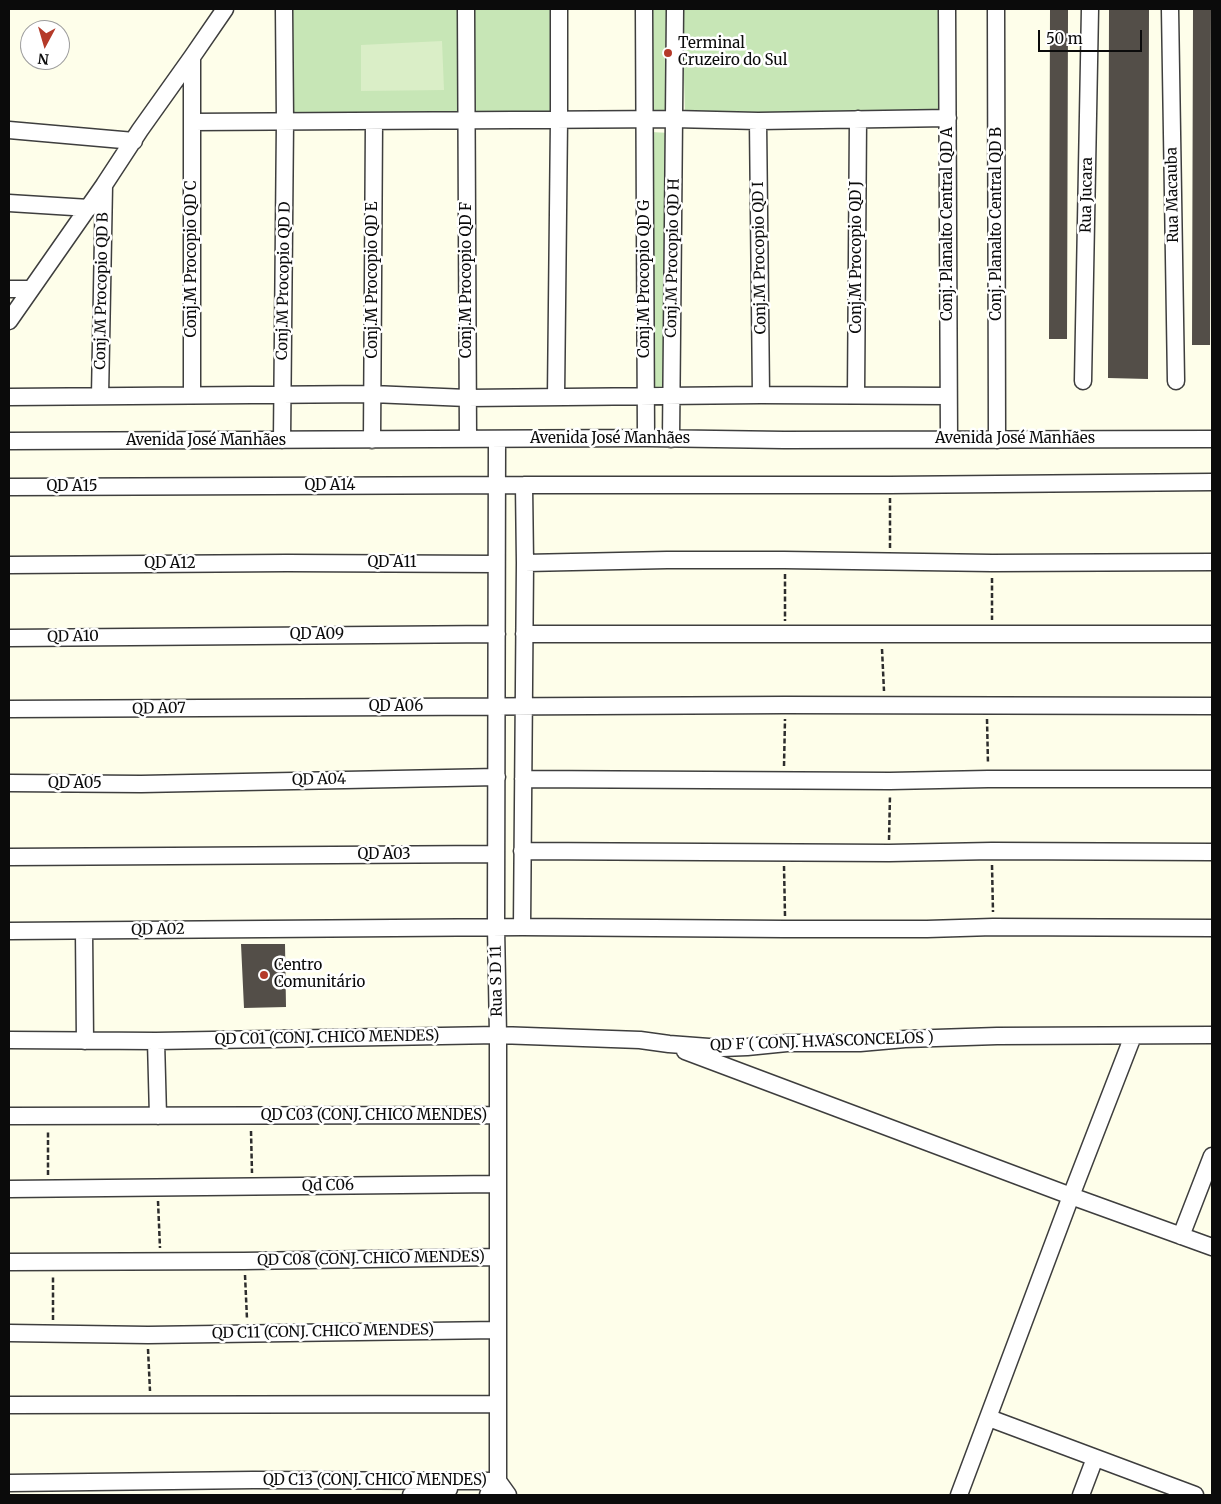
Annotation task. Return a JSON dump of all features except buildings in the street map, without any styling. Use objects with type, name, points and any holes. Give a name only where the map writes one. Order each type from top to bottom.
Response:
[{"type":"street","points":[[9,321],[224,9]]},
{"type":"street","name":"Conj.M Procopio QD D","points":[[282,440],[285,121],[284,9]]},
{"type":"street","name":"Conj.M Procopio QD F","points":[[466,9],[468,439]]},
{"type":"street","points":[[556,397],[559,9]]},
{"type":"street","name":"Conj.M Procopio QD G","points":[[644,9],[646,438]]},
{"type":"street","name":"Conj.M Procopio QD H","points":[[671,439],[675,9]]},
{"type":"street","name":"Conj. Planalto Central QD A","points":[[947,9],[949,439]]},
{"type":"street","name":"Conj. Planalto Central QD B","points":[[996,9],[997,440]]},
{"type":"street","name":"Rua Jucara","points":[[1083,381],[1090,9]]},
{"type":"street","name":"Rua Macauba","points":[[1170,9],[1176,381]]},
{"type":"street","name":"Conj.M Procopio QD C","points":[[192,57],[192,395]]},
{"type":"street","points":[[192,122],[674,119],[758,121],[948,118]]},
{"type":"street","name":"Conj.M Procopio QD J","points":[[856,395],[858,119]]},
{"type":"street","name":"Conj.M Procopio QD E","points":[[372,440],[374,121]]},
{"type":"street","name":"Conj.M Procopio QD I","points":[[758,121],[761,395]]},
{"type":"street","points":[[9,130],[134,141]]},
{"type":"street","name":"Conj.M Procopio QD B","points":[[100,396],[104,185]]},
{"type":"street","points":[[9,202],[88,208]]},
{"type":"street","points":[[9,289],[30,289]]},
{"type":"street","points":[[9,396],[372,394],[467,398],[761,395],[948,396]]},
{"type":"street","name":"Avenida José Manhães","points":[[9,442],[646,438],[1212,439]]},
{"type":"street","name":"Rua S D 11","points":[[497,440],[498,1481]]},
{"type":"street","name":"QD A14","points":[[136,487],[524,484],[890,485],[1212,482]]},
{"type":"street","points":[[522,927],[524,484]]},
{"type":"street","name":"QD A15","points":[[9,488],[136,487]]},
{"type":"street","points":[[525,563],[667,560],[992,563],[1212,562]]},
{"type":"street","name":"QD A11","points":[[287,563],[496,564]]},
{"type":"street","name":"QD A12","points":[[9,565],[287,563]]},
{"type":"street","name":"QD A09","points":[[137,637],[497,634]]},
{"type":"street","points":[[524,634],[1212,634]]},
{"type":"street","name":"QD A10","points":[[9,638],[137,637]]},
{"type":"street","name":"QD A06","points":[[270,708],[786,705],[1212,706]]},
{"type":"street","name":"QD A07","points":[[9,709],[270,708]]},
{"type":"street","name":"QD A04","points":[[141,784],[497,777]]},
{"type":"street","points":[[523,779],[890,781],[988,778],[1212,779]]},
{"type":"street","name":"QD A05","points":[[9,783],[141,784]]},
{"type":"street","points":[[522,851],[1212,852]]},
{"type":"street","name":"QD A03","points":[[9,857],[496,854]]},
{"type":"street","points":[[496,927],[785,930],[993,927],[1212,928]]},
{"type":"street","name":"QD A02","points":[[9,931],[496,927]]},
{"type":"street","points":[[84,931],[84,1042]]},
{"type":"street","name":"QD F ( CONJ. H.VASCONCELOS )","points":[[498,1036],[640,1040],[722,1048],[787,1043],[860,1043],[905,1039],[997,1036],[1212,1035]]},
{"type":"street","name":"QD C01 (CONJ. CHICO MENDES)","points":[[9,1040],[84,1042],[498,1036]]},
{"type":"street","points":[[960,1495],[1134,1036]]},
{"type":"street","points":[[156,1041],[158,1116]]},
{"type":"street","points":[[669,1044],[1212,1247]]},
{"type":"street","name":"QD C03 (CONJ. CHICO MENDES)","points":[[9,1116],[497,1115]]},
{"type":"street","points":[[1181,1236],[1212,1156]]},
{"type":"street","name":"Qd C06","points":[[9,1189],[498,1184]]},
{"type":"street","name":"QD C08 (CONJ. CHICO MENDES)","points":[[9,1262],[497,1257]]},
{"type":"street","name":"QD C11 (CONJ. CHICO MENDES)","points":[[9,1333],[148,1335],[498,1330]]},
{"type":"street","points":[[9,1405],[498,1404]]},
{"type":"street","points":[[988,1418],[1195,1495]]},
{"type":"street","points":[[1081,1495],[1095,1458]]},
{"type":"street","name":"QD C13 (CONJ. CHICO MENDES)","points":[[9,1483],[253,1480],[498,1481]]},
{"type":"street","points":[[411,1495],[498,1481]]},
{"type":"street","points":[[488,1495],[498,1481]]},
{"type":"street","points":[[498,1481],[508,1495]]},
{"type":"path","points":[[890,485],[890,562]]},
{"type":"path","points":[[784,560],[786,635]]},
{"type":"path","points":[[992,563],[992,634]]},
{"type":"path","points":[[882,635],[884,705]]},
{"type":"path","points":[[783,780],[786,705]]},
{"type":"path","points":[[987,706],[988,778]]},
{"type":"path","points":[[889,853],[890,781]]},
{"type":"path","points":[[992,851],[993,927]]},
{"type":"path","points":[[784,852],[785,930]]},
{"type":"path","points":[[48,1117],[48,1190]]},
{"type":"path","points":[[251,1117],[253,1187]]},
{"type":"path","points":[[158,1187],[160,1261]]},
{"type":"path","points":[[244,1261],[248,1333]]},
{"type":"path","points":[[53,1333],[54,1262]]},
{"type":"path","points":[[148,1335],[150,1404]]},
{"type":"green space","points":[[288,9],[552,9],[553,115],[289,117]]},
{"type":"green space","points":[[649,9],[670,9],[669,117],[649,116]]},
{"type":"green space","points":[[682,9],[937,9],[940,15],[939,113],[685,114]]},
{"type":"green space","points":[[442,41],[444,90],[361,91],[361,45]]},
{"type":"green space","points":[[651,132],[670,133],[667,389],[648,389]]},
{"type":"place","name":"Terminal Cruzeiro do Sul","points":[[668,53]]},
{"type":"place","name":"Centro Comunitário","points":[[264,975]]}]
